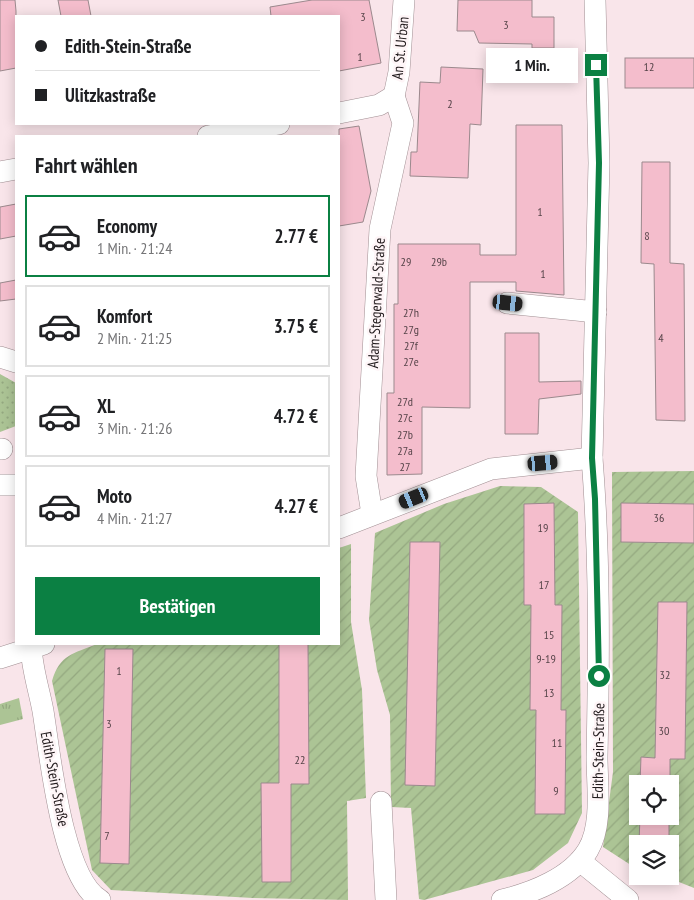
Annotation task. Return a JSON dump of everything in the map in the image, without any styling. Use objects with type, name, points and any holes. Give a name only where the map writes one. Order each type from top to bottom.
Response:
[{"type":"street","name":"An St. Urban","points":[[394,96],[400,72],[404,0]]},
{"type":"street","name":"Edith-Stein-Straße","points":[[502,900],[539,888],[562,875],[580,861],[589,849],[596,824],[599,676],[595,499],[592,458],[599,163],[595,0]]},
{"type":"street","points":[[340,114],[379,105],[394,96]]},
{"type":"street","name":"Adam-Stegerwald-Straße","points":[[372,514],[366,476],[380,229],[404,123],[394,96]]},
{"type":"street","points":[[214,135],[274,125]]},
{"type":"street","points":[[0,172],[15,170]]},
{"type":"street","points":[[508,303],[596,312]]},
{"type":"street","points":[[0,357],[15,362]]},
{"type":"street","points":[[340,528],[491,469],[592,458]]},
{"type":"street","points":[[0,485],[15,485]]},
{"type":"street","points":[[0,658],[35,646]]},
{"type":"street","name":"Edith-Stein-Straße","points":[[35,646],[51,765],[72,858],[81,879],[100,900]]},
{"type":"street","points":[[381,802],[386,900]]},
{"type":"street","points":[[580,861],[628,900]]},
{"type":"green space","points":[[0,374],[15,382],[15,426],[0,432]]},
{"type":"green space","points":[[694,471],[694,888],[679,882],[679,835],[629,835],[629,864],[603,847],[613,772],[612,472]]},
{"type":"green space","points":[[500,486],[541,487],[578,512],[582,813],[568,843],[533,870],[424,900],[419,899],[411,808],[391,807],[390,715],[377,670],[369,620],[375,533],[444,504]]},
{"type":"green space","points":[[351,544],[351,622],[362,690],[366,798],[347,801],[348,900],[253,898],[111,890],[92,870],[52,681],[59,665],[68,656],[94,645],[340,645],[340,548]]},
{"type":"green space","points":[[19,698],[23,719],[0,725],[0,704]]},
{"type":"building","points":[[0,0],[15,0],[15,68],[0,71]]},
{"type":"building","points":[[58,0],[88,0],[91,15],[61,15]]},
{"type":"building","points":[[312,0],[369,0],[381,63],[340,71],[340,15],[271,15],[270,7]]},
{"type":"building","points":[[458,0],[532,0],[532,17],[554,17],[554,48],[532,48],[532,44],[479,43],[474,31],[457,31]]},
{"type":"building","points":[[625,58],[694,58],[694,88],[625,88]]},
{"type":"building","points":[[441,67],[483,69],[481,125],[470,124],[468,178],[410,176],[411,152],[417,152],[420,82],[440,83]]},
{"type":"building","points":[[516,125],[562,125],[564,295],[516,291],[516,282],[470,282],[470,408],[422,407],[422,474],[387,475],[387,393],[394,393],[394,304],[398,304],[398,244],[480,244],[480,255],[516,255]]},
{"type":"building","points":[[359,126],[371,191],[363,222],[340,226],[340,135],[339,129]]},
{"type":"building","points":[[642,162],[670,162],[670,263],[684,264],[685,421],[656,420],[654,264],[641,263]]},
{"type":"building","points":[[15,204],[15,236],[0,239],[0,207]]},
{"type":"building","points":[[15,280],[15,299],[0,301],[0,283]]},
{"type":"building","points":[[505,333],[539,333],[539,382],[581,381],[581,394],[539,399],[538,434],[505,434]]},
{"type":"building","points":[[554,503],[555,605],[562,605],[561,710],[566,710],[565,814],[535,814],[536,710],[530,710],[531,605],[524,605],[524,504]]},
{"type":"building","points":[[621,503],[694,504],[694,543],[621,542]]},
{"type":"building","points":[[410,542],[440,542],[435,786],[405,785]]},
{"type":"building","points":[[658,602],[687,602],[685,759],[670,759],[670,775],[640,775],[641,757],[655,758]]},
{"type":"building","points":[[279,645],[308,645],[309,784],[291,784],[291,882],[262,882],[261,783],[279,783]]},
{"type":"building","points":[[105,649],[133,649],[129,864],[100,863]]},
{"type":"building","points":[[640,825],[669,825],[669,835],[639,835]]},
{"type":"route","points":[[596,65],[599,163],[592,458],[595,499],[599,676]]}]
